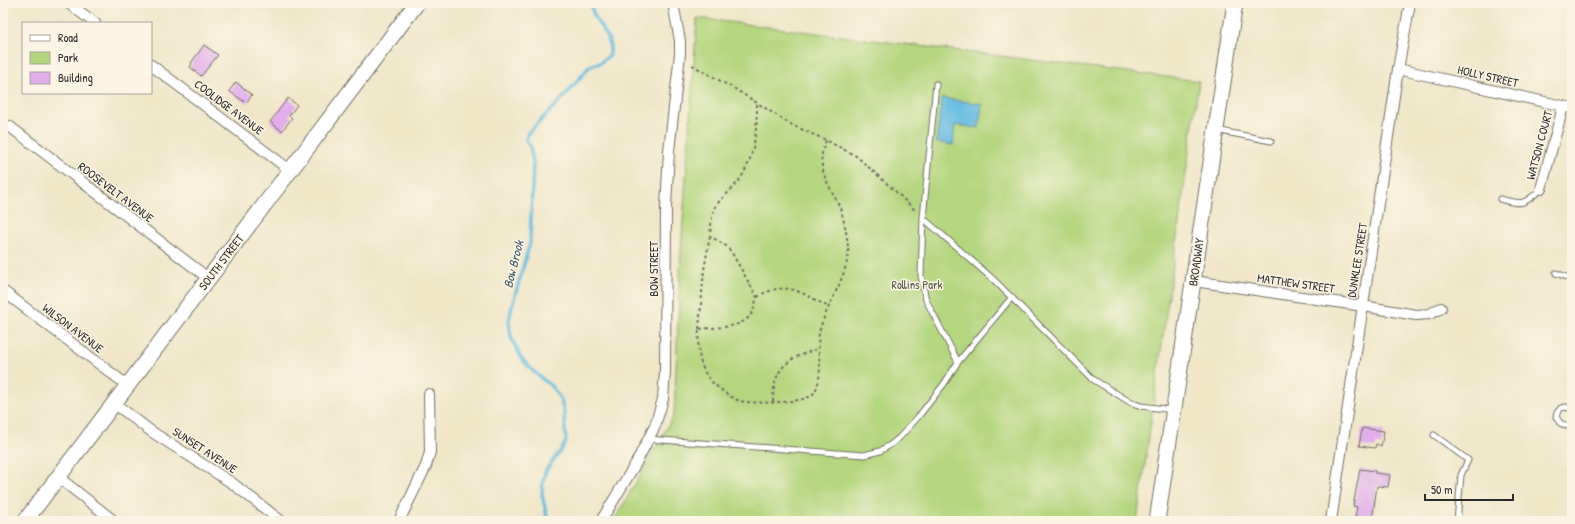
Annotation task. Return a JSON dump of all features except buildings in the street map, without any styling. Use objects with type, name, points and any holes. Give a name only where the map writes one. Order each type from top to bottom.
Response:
[{"type":"main road","name":"SOUTH STREET","points":[[25,521],[417,3]]},
{"type":"main road","name":"BROADWAY","points":[[1157,521],[1235,3]]},
{"type":"street","points":[[68,3],[94,22]]},
{"type":"street","name":"BOW STREET","points":[[601,521],[636,463],[655,426],[663,399],[665,371],[666,198],[669,151],[680,54],[680,40],[673,3]]},
{"type":"street","name":"DUNKLEE STREET","points":[[1331,521],[1398,69],[1410,3]]},
{"type":"street","name":"COOLIDGE AVENUE","points":[[152,66],[291,171]]},
{"type":"street","name":"HOLLY STREET","points":[[1398,69],[1567,108]]},
{"type":"street","name":"WATSON COURT","points":[[1541,189],[1567,108]]},
{"type":"street","name":"ROOSEVELT AVENUE","points":[[9,126],[208,278]]},
{"type":"street","name":"MATTHEW STREET","points":[[1194,281],[1363,306],[1416,316],[1430,314],[1441,308]]},
{"type":"street","name":"WILSON AVENUE","points":[[3,291],[127,385]]},
{"type":"street","points":[[399,521],[426,466],[430,452],[429,394]]},
{"type":"street","name":"SUNSET AVENUE","points":[[114,403],[152,432],[232,483],[281,521]]},
{"type":"street","points":[[58,477],[114,521]]},
{"type":"lane","points":[[936,84],[923,218],[920,276],[926,300],[958,362]]},
{"type":"lane","points":[[1216,130],[1271,141]]},
{"type":"lane","points":[[1500,200],[1516,204],[1524,203],[1541,189]]},
{"type":"lane","points":[[923,218],[1012,297],[1082,370],[1094,380],[1130,402],[1141,406],[1174,410]]},
{"type":"lane","points":[[1556,273],[1572,279]]},
{"type":"lane","points":[[648,439],[864,455],[880,451],[899,438],[918,418],[944,384],[958,362],[1012,297]]},
{"type":"lane","points":[[1572,410],[1567,407],[1561,408],[1556,417],[1560,423],[1572,428]]},
{"type":"lane","points":[[1434,435],[1468,460],[1461,475],[1457,521]]},
{"type":"path","points":[[692,65],[735,89],[792,125],[851,153],[867,165],[923,218]]},
{"type":"path","points":[[757,104],[754,143],[748,163],[736,185],[716,205],[712,218],[704,270],[699,329],[699,353],[701,364],[706,375],[713,384],[738,400],[758,404],[805,399],[814,394],[821,368],[818,349],[820,329],[828,307],[841,280],[847,260],[848,247],[840,209],[823,172],[822,155],[826,140]]},
{"type":"path","points":[[710,236],[726,246],[732,252],[757,297]]},
{"type":"path","points":[[699,329],[743,322],[749,317],[757,297],[775,288],[784,287],[803,293],[828,307]]},
{"type":"path","points":[[773,402],[775,382],[784,364],[801,354],[818,349]]},
{"type":"green space","name":"Rollins Park","points":[[697,18],[1199,81],[1137,521],[614,521],[674,415],[681,250]]},
{"type":"water","points":[[942,98],[982,104],[979,128],[955,125],[953,145],[936,142]]},
{"type":"waterway","name":"Bow Brook","points":[[548,521],[542,495],[543,481],[546,470],[566,442],[564,412],[561,400],[552,387],[534,372],[521,358],[511,337],[509,321],[530,243],[533,162],[530,146],[526,140],[528,133],[561,100],[590,66],[600,63],[610,55],[608,39],[595,17],[590,3]]}]
